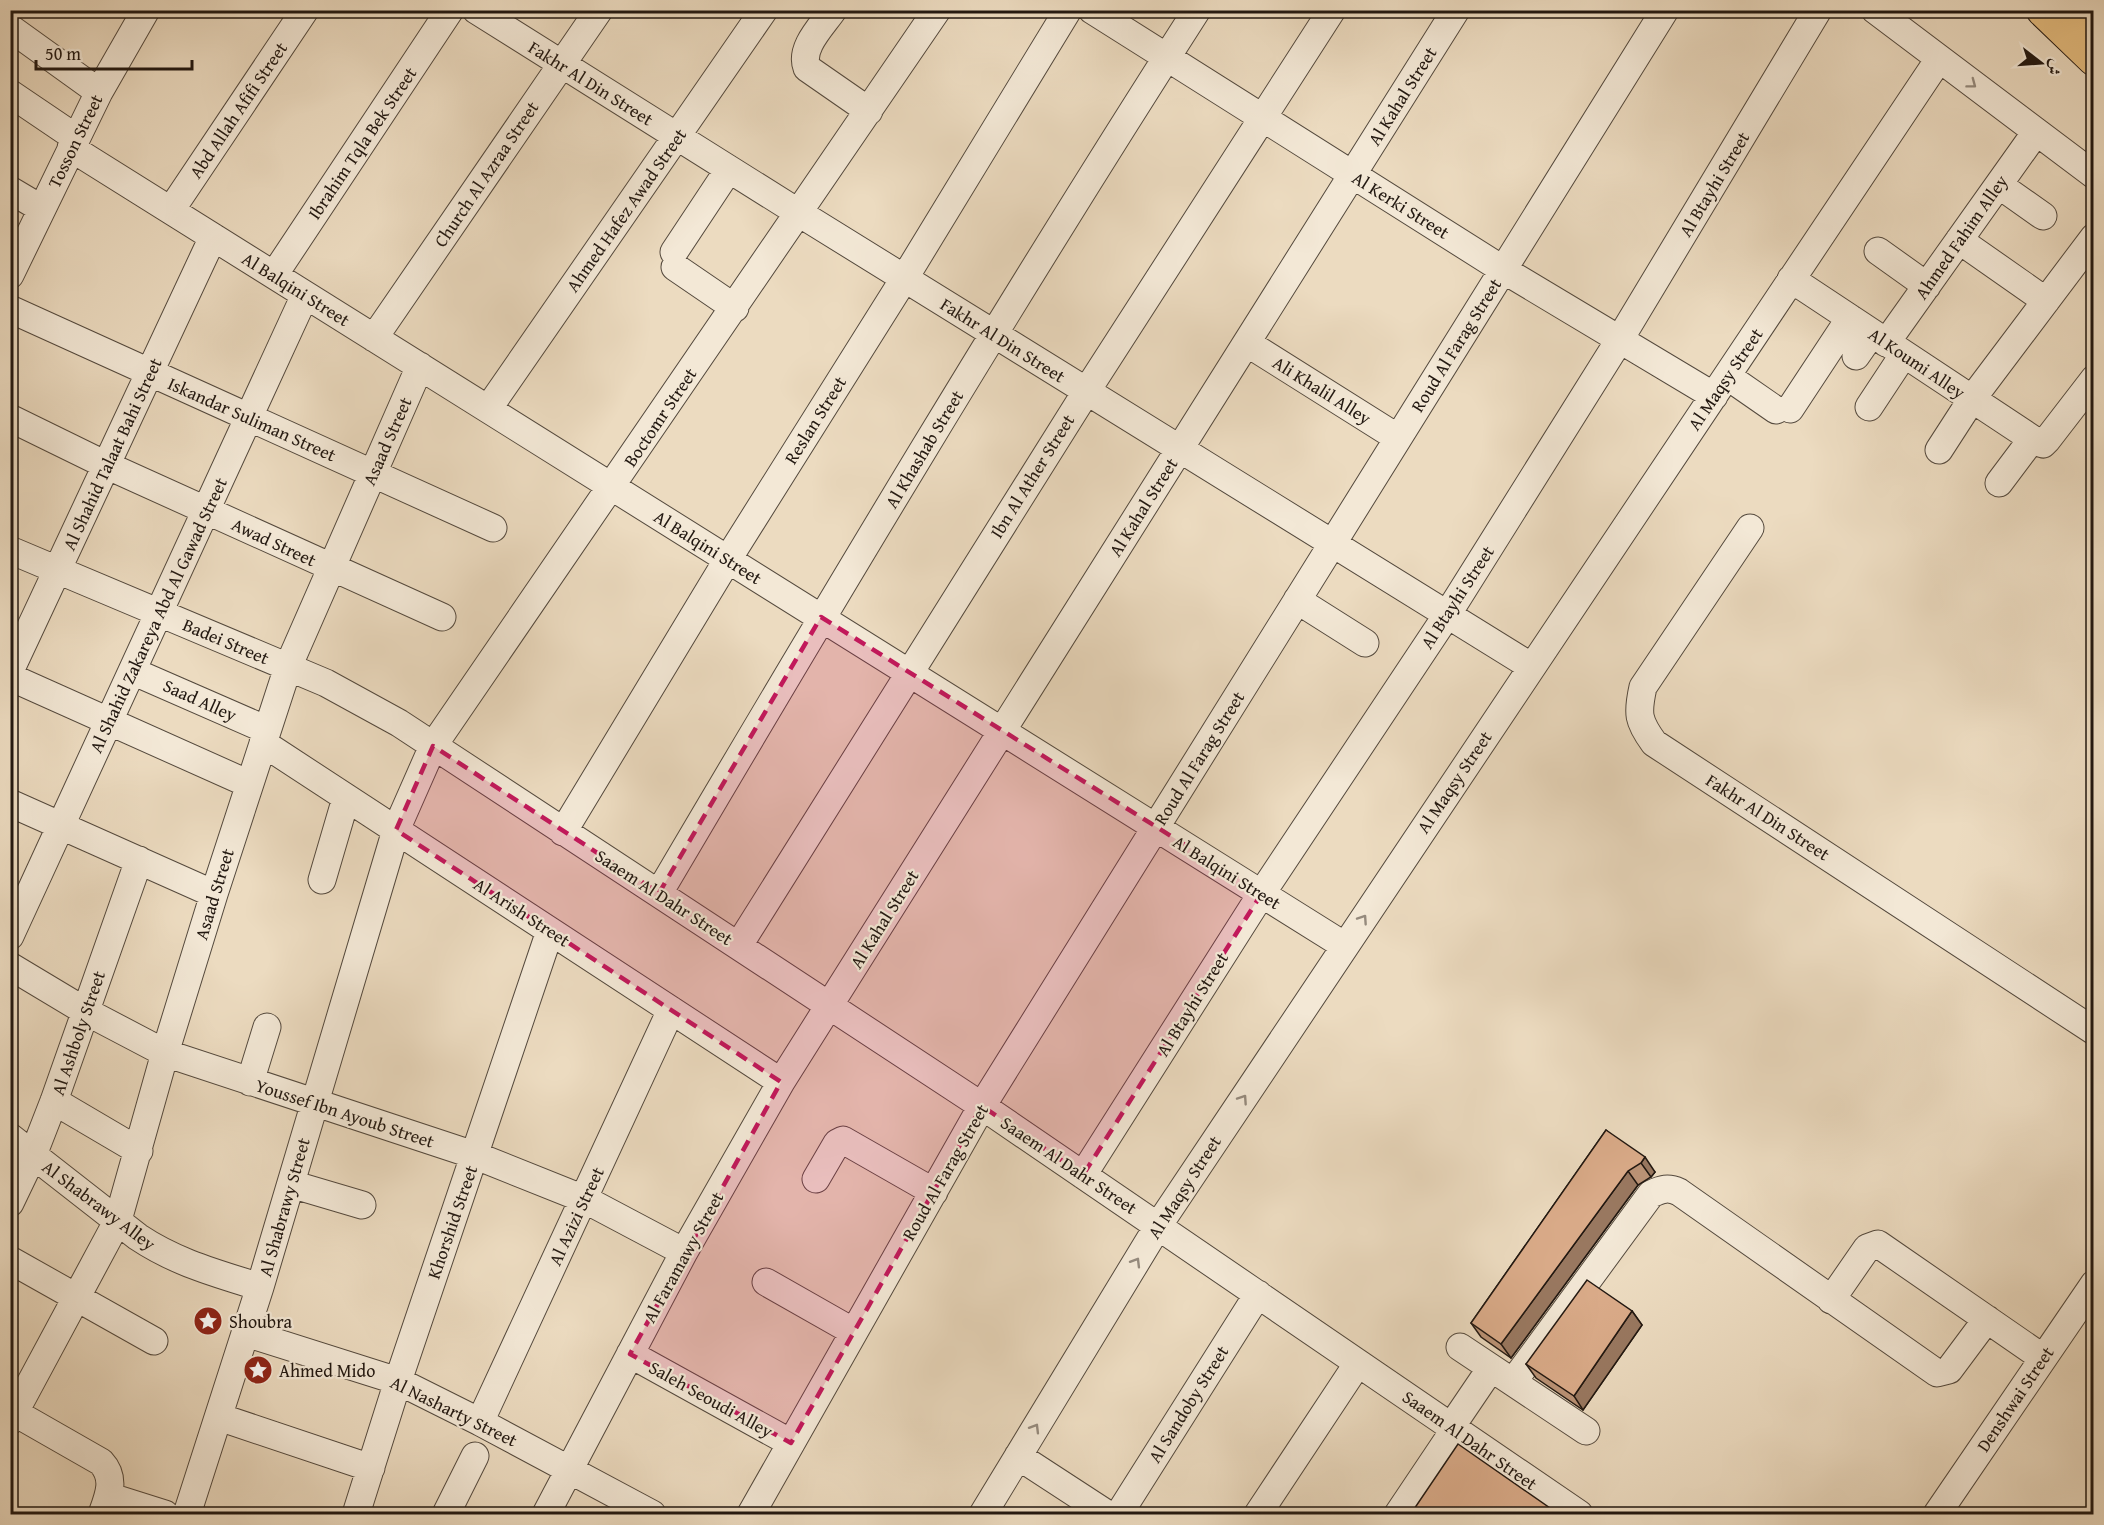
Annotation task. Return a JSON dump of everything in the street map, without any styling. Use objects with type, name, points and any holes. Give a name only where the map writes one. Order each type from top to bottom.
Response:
[{"type":"main road","points":[[2043,10],[2094,59]]},
{"type":"main road","points":[[2087,10],[2094,17]]},
{"type":"street","name":"Tosson Street","points":[[10,275],[99,92],[146,10]]},
{"type":"street","name":"Abd Allah Afifi Street","points":[[171,210],[305,10]]},
{"type":"street","name":"Ibrahim Tqla Bek Street","points":[[274,275],[450,10]]},
{"type":"street","name":"Fakhr Al Din Street","points":[[476,10],[904,279],[1532,667]]},
{"type":"street","name":"Church Al Azraa Street","points":[[374,338],[598,10]]},
{"type":"street","name":"Ahmed Hafez Awad Street","points":[[488,409],[764,10]]},
{"type":"street","points":[[833,10],[807,48],[805,63],[807,68],[869,111]]},
{"type":"street","name":"Reslan Street","points":[[563,832],[728,559],[904,279],[1068,10]]},
{"type":"street","name":"Al Kerki Street","points":[[1092,10],[1502,269],[1620,339],[1720,386],[1783,410],[1850,318]]},
{"type":"street","name":"Al Khashab Street","points":[[658,893],[821,617],[994,334],[1197,10]]},
{"type":"street","name":"Ibn Al Ather Street","points":[[739,945],[908,672],[1332,10]]},
{"type":"street","name":"Al Kahal Street","points":[[830,1005],[1456,10]]},
{"type":"street","name":"Roud Al Farag Street","points":[[751,1515],[982,1106],[1665,10]]},
{"type":"street","name":"Al Btayhi Street","points":[[1083,1175],[1262,893],[1447,615],[1620,339],[1818,10]]},
{"type":"street","points":[[1875,10],[2094,175]]},
{"type":"street","name":"Boctomr Street","points":[[396,830],[433,746],[869,111],[930,13]]},
{"type":"street","points":[[10,28],[99,92]]},
{"type":"street","name":"Al Maqsy Street","points":[[983,1515],[1158,1226],[1939,59]]},
{"type":"street","name":"Al Balqini Street","points":[[11,93],[74,143],[213,237],[1345,946]]},
{"type":"street","name":"Ahmed Fahim Alley","points":[[1888,343],[2036,132]]},
{"type":"street","points":[[729,169],[674,260],[735,308]]},
{"type":"street","points":[[1999,184],[2043,216]]},
{"type":"street","points":[[10,190],[42,209]]},
{"type":"street","name":"Al Shahid Talaat Bahi Street","points":[[10,670],[213,237]]},
{"type":"street","points":[[1939,450],[1971,399],[2094,237]]},
{"type":"street","points":[[1959,240],[2046,301]]},
{"type":"street","points":[[1878,251],[1927,286]]},
{"type":"street","name":"Al Koumi Alley","points":[[1791,279],[2037,441]]},
{"type":"street","name":"Al Shahid Zakareya Abd Al Gawad Street","points":[[10,936],[305,294]]},
{"type":"street","name":"Iskandar Suliman Street","points":[[10,309],[493,528]]},
{"type":"street","name":"Ali Khalil Alley","points":[[1246,343],[1398,438]]},
{"type":"street","points":[[1856,356],[1888,343]]},
{"type":"street","points":[[1869,407],[1888,343]]},
{"type":"street","name":"Asaad Street","points":[[12,1414],[77,1299],[118,1220],[165,1053],[288,667],[420,366]]},
{"type":"street","points":[[1999,483],[2094,379]]},
{"type":"street","name":"Awad Street","points":[[10,418],[106,465],[442,617]]},
{"type":"street","name":"Fakhr Al Din Street","points":[[1750,528],[1643,687],[1638,707],[1642,726],[1654,743],[2094,1030]]},
{"type":"street","name":"Badei Street","points":[[10,550],[326,683],[363,702],[433,746]]},
{"type":"street","points":[[1297,600],[1365,643]]},
{"type":"street","name":"Saad Alley","points":[[132,671],[265,736]]},
{"type":"street","points":[[10,677],[249,784]]},
{"type":"street","name":"Al Arish Street","points":[[265,736],[346,798],[781,1082]]},
{"type":"street","name":"Saaem Al Dahr Street","points":[[433,746],[982,1106],[1579,1515]]},
{"type":"street","points":[[322,880],[346,798]]},
{"type":"street","points":[[10,803],[214,894]]},
{"type":"street","name":"Al Shabrawy Street","points":[[187,1515],[246,1333],[396,830]]},
{"type":"street","name":"Al Ashboly Street","points":[[10,1203],[33,1155],[54,1101],[139,860]]},
{"type":"street","name":"Khorshid Street","points":[[356,1515],[398,1381],[550,931]]},
{"type":"street","name":"Youssef Ibn Ayoub Street","points":[[10,966],[85,1011],[165,1053],[474,1155],[584,1199],[684,1252]]},
{"type":"street","name":"Al Faramawy Street","points":[[546,1515],[684,1252],[781,1082],[830,1005]]},
{"type":"street","name":"Al Azizi Street","points":[[480,1422],[672,1010]]},
{"type":"street","points":[[250,1082],[267,1027]]},
{"type":"street","points":[[54,1101],[139,1151]]},
{"type":"street","name":"Al Shabrawy Alley","points":[[10,1137],[159,1251],[183,1263],[260,1287]]},
{"type":"street","points":[[816,1179],[837,1143],[843,1140],[934,1192]]},
{"type":"street","points":[[291,1184],[362,1205]]},
{"type":"street","points":[[1513,1383],[1651,1194],[1660,1189],[1670,1188],[1678,1192],[1937,1373],[1949,1370],[1987,1318]]},
{"type":"street","points":[[1831,1300],[1867,1248],[1878,1244],[2043,1358]]},
{"type":"street","points":[[10,1260],[154,1341]]},
{"type":"street","points":[[766,1282],[854,1332]]},
{"type":"street","name":"Denshwai Street","points":[[1937,1515],[2094,1284]]},
{"type":"street","name":"Al Sandoby Street","points":[[1119,1515],[1258,1294]]},
{"type":"street","name":"Al Nasharty Street","points":[[246,1333],[398,1381],[480,1422],[652,1515]]},
{"type":"street","points":[[1460,1347],[1586,1431]]},
{"type":"street","name":"Saleh Seoudi Alley","points":[[630,1354],[791,1443]]},
{"type":"street","points":[[1258,1515],[1358,1363]]},
{"type":"street","points":[[1398,1515],[1491,1368]]},
{"type":"street","points":[[12,1414],[101,1462],[111,1481],[105,1505],[165,1515]]},
{"type":"street","points":[[219,1417],[371,1468]]},
{"type":"street","points":[[446,1515],[474,1456]]},
{"type":"street","points":[[1018,1456],[1107,1515]]},
{"type":"highlighted area","points":[[821,617],[1262,893],[1083,1175],[982,1106],[791,1443],[630,1354],[781,1082],[396,830],[433,746],[659,893]]},
{"type":"building","points":[[1606,1130],[1645,1157],[1641,1163],[1628,1171],[1501,1344],[1471,1323]]},
{"type":"building","points":[[1587,1280],[1632,1311],[1574,1396],[1526,1364]]},
{"type":"building","points":[[1458,1444],[1560,1515],[1410,1515]]},
{"type":"place","name":"Shoubra","points":[[208,1321]]},
{"type":"place","name":"Ahmed Mido","points":[[258,1370]]}]
